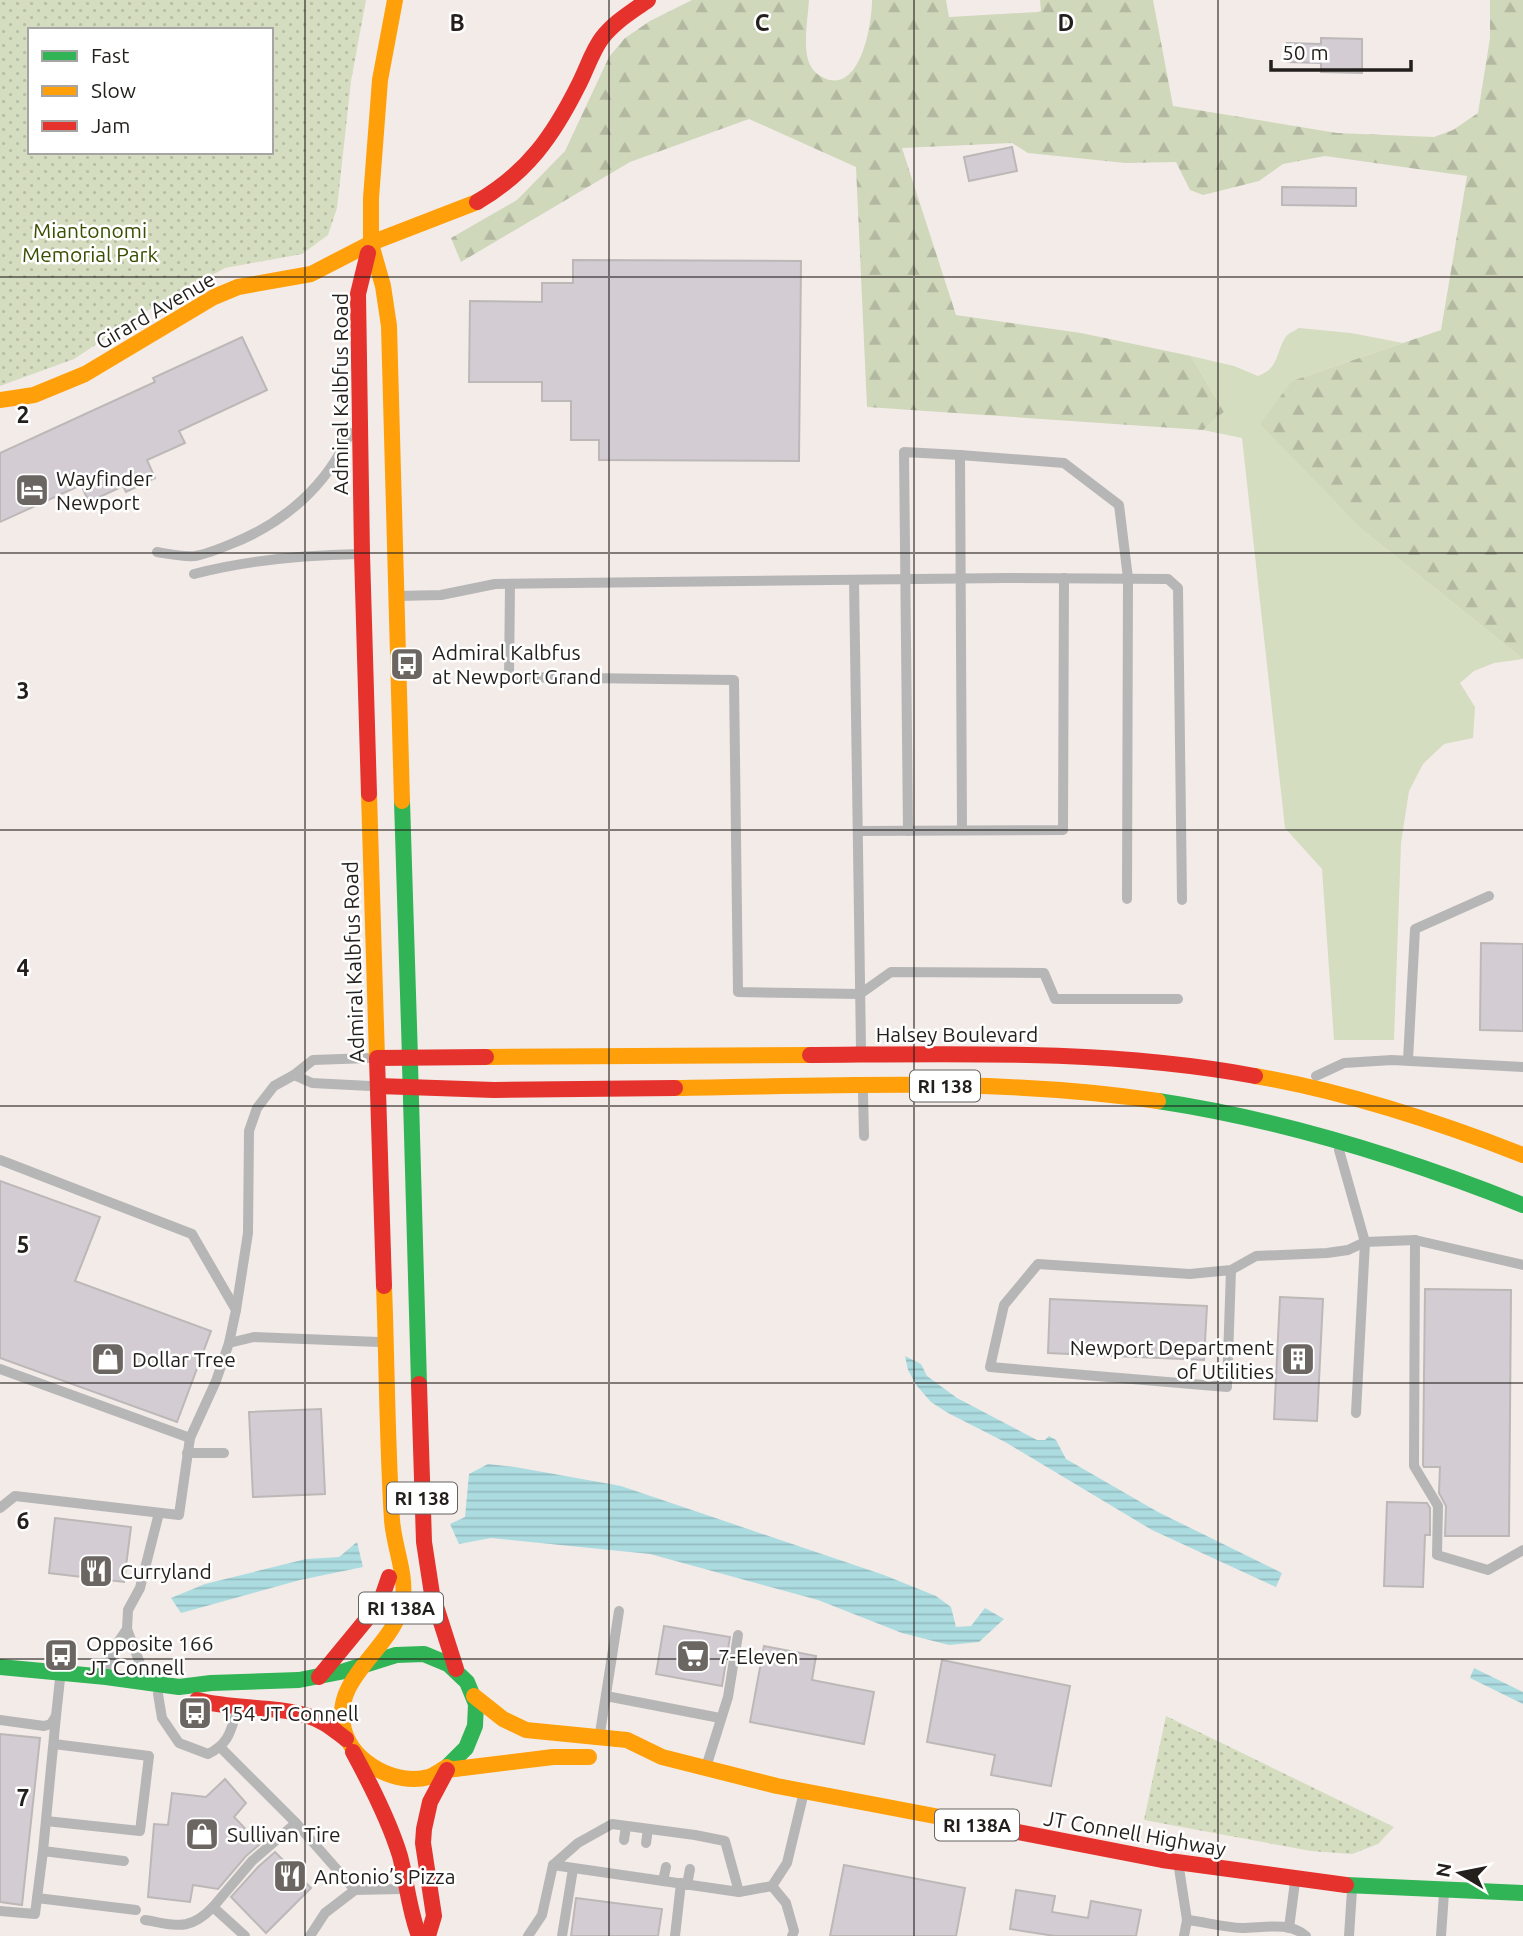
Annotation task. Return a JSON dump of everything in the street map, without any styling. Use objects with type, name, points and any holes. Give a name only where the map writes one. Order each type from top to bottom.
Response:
[{"type":"main road","name":"Admiral Kalbfus Road","points":[[395,0],[378,106],[371,198],[371,243],[358,294],[362,554],[379,596],[410,1058],[424,1542],[432,1594],[456,1669]]},
{"type":"main road","name":"Girard Avenue","points":[[0,400],[34,395],[85,374],[214,297],[238,287],[311,274],[371,243],[468,207],[496,191],[545,145],[561,121],[602,38],[648,0]]},
{"type":"main road","name":"Admiral Kalbfus Road","points":[[362,1666],[389,1636],[401,1606],[404,1577],[394,1539],[377,1058],[379,596],[389,326],[385,295],[371,243]]},
{"type":"main road","name":"Halsey Boulevard","points":[[378,1086],[489,1090],[862,1070],[1062,1054],[1108,1056],[1200,1065],[1302,1083],[1401,1110],[1523,1155]]},
{"type":"main road","name":"Halsey Boulevard","points":[[377,1058],[862,1070],[995,1086],[1122,1096],[1236,1114],[1335,1138],[1434,1170],[1523,1205]]},
{"type":"main road","name":"RI 138","points":[[319,1677],[382,1600],[394,1539]]},
{"type":"main road","points":[[0,1667],[173,1687],[319,1677],[413,1652],[434,1657],[456,1669]]},
{"type":"main road","name":"RI 138A","points":[[346,1738],[341,1719],[342,1704],[349,1685],[362,1666]]},
{"type":"main road","name":"RI 138","points":[[456,1669],[474,1696]]},
{"type":"main road","points":[[173,1687],[208,1703],[238,1709],[302,1712],[326,1721],[373,1767],[396,1777],[424,1778],[447,1770],[471,1770],[545,1757],[572,1756],[606,1760]]},
{"type":"main road","points":[[428,1936],[434,1916],[423,1843],[424,1829],[430,1802],[447,1770],[463,1753],[472,1737],[476,1711],[474,1696]]},
{"type":"main road","name":"JT Connell Highway","points":[[474,1696],[503,1719],[532,1732],[599,1736],[634,1742],[662,1757],[804,1792],[1179,1863],[1353,1886],[1523,1893]]},
{"type":"main road","points":[[346,1738],[388,1822],[400,1858],[411,1917],[419,1936]]},
{"type":"main road","name":"JT Connell Highway","points":[[639,1761],[662,1757]]},
{"type":"lane","points":[[157,552],[193,556],[207,553],[243,539],[288,514],[310,495],[340,454],[359,411]]},
{"type":"lane","points":[[908,831],[904,452],[1064,463],[1119,505],[1128,578],[1127,898]]},
{"type":"lane","points":[[960,455],[962,830]]},
{"type":"lane","points":[[194,574],[268,560],[362,554]]},
{"type":"lane","points":[[858,831],[1063,830],[1064,578]]},
{"type":"lane","points":[[379,596],[441,595],[495,584],[1168,579],[1178,588],[1182,900]]},
{"type":"lane","points":[[854,580],[864,1136]]},
{"type":"lane","points":[[510,584],[509,677],[734,680],[738,992],[860,993],[891,972],[1044,973],[1055,999],[1178,999]]},
{"type":"lane","points":[[1408,1060],[1415,929],[1489,896]]},
{"type":"lane","points":[[0,1508],[15,1496],[179,1515],[190,1437],[216,1381],[229,1343],[236,1310],[250,1212],[249,1131],[257,1108],[274,1086],[294,1076],[313,1059],[377,1058]]},
{"type":"lane","points":[[1302,1083],[1344,1063],[1408,1060],[1523,1067]]},
{"type":"lane","points":[[294,1076],[313,1083],[378,1086]]},
{"type":"lane","points":[[1335,1138],[1365,1242],[1356,1413]]},
{"type":"lane","points":[[0,1160],[192,1234],[236,1310]]},
{"type":"lane","points":[[1416,1240],[1414,1466],[1438,1506],[1437,1555],[1488,1570],[1523,1550]]},
{"type":"lane","points":[[1231,1270],[1227,1387],[990,1367],[1004,1305],[1038,1264],[1189,1274],[1231,1270],[1256,1256],[1327,1253],[1348,1250],[1365,1242],[1416,1240],[1523,1265]]},
{"type":"lane","points":[[229,1343],[254,1337],[385,1342]]},
{"type":"lane","points":[[0,1369],[190,1437]]},
{"type":"lane","points":[[187,1453],[224,1453]]},
{"type":"lane","points":[[159,1513],[139,1588],[128,1610],[127,1629],[152,1684],[162,1718],[179,1743],[208,1754],[220,1748],[230,1735],[238,1709]]},
{"type":"lane","points":[[599,1736],[619,1611]]},
{"type":"lane","points":[[103,1677],[114,1648],[127,1629]]},
{"type":"lane","points":[[706,1768],[728,1697],[738,1635]]},
{"type":"lane","points":[[0,1911],[35,1914],[61,1673]]},
{"type":"lane","points":[[606,1696],[720,1718]]},
{"type":"lane","points":[[0,1720],[44,1726],[51,1724],[56,1716]]},
{"type":"lane","points":[[46,1821],[140,1831],[149,1756],[54,1744]]},
{"type":"lane","points":[[220,1748],[296,1823],[355,1891]]},
{"type":"lane","points":[[552,1865],[739,1892],[772,1886],[787,1863],[804,1792]]},
{"type":"lane","points":[[145,1920],[179,1926],[200,1920],[252,1861],[296,1823]]},
{"type":"lane","points":[[528,1936],[542,1915],[552,1865],[578,1843],[612,1824],[725,1841],[739,1892]]},
{"type":"lane","points":[[624,1840],[626,1826]]},
{"type":"lane","points":[[646,1843],[648,1829]]},
{"type":"lane","points":[[669,1845],[671,1832]]},
{"type":"lane","points":[[693,1848],[695,1835]]},
{"type":"lane","points":[[43,1851],[124,1861]]},
{"type":"lane","points":[[619,1875],[621,1863]]},
{"type":"lane","points":[[1179,1863],[1187,1920],[1184,1936]]},
{"type":"lane","points":[[640,1878],[642,1865]]},
{"type":"lane","points":[[663,1881],[666,1867]]},
{"type":"lane","points":[[562,1936],[573,1869]]},
{"type":"lane","points":[[675,1936],[684,1884],[690,1869]]},
{"type":"lane","points":[[1289,1928],[1295,1880]]},
{"type":"lane","points":[[772,1886],[786,1903],[794,1931],[792,1936]]},
{"type":"lane","points":[[1349,1936],[1353,1886]]},
{"type":"lane","points":[[310,1936],[325,1913],[355,1891],[407,1889]]},
{"type":"lane","points":[[1441,1936],[1444,1891]]},
{"type":"lane","points":[[37,1898],[136,1910]]},
{"type":"lane","points":[[213,1907],[245,1936]]},
{"type":"lane","points":[[1187,1920],[1241,1928],[1277,1926],[1299,1930],[1306,1936]]},
{"type":"green space","name":"Miantonomi Memorial Park","points":[[0,0],[366,0],[351,81],[337,208],[328,235],[302,254],[225,268],[153,307],[74,359],[0,386]]},
{"type":"green space","points":[[692,0],[809,0],[806,42],[809,62],[819,75],[835,80],[846,77],[855,68],[870,25],[872,0],[946,0],[949,17],[1037,12],[1041,11],[1040,0],[1153,0],[1173,106],[1337,133],[1434,137],[1453,130],[1478,113],[1490,38],[1490,0],[1523,0],[1523,659],[1365,532],[1260,424],[1292,381],[1441,330],[1467,176],[1325,156],[1283,164],[1259,181],[1203,195],[1190,190],[1176,162],[1125,163],[1028,153],[1012,143],[902,148],[956,315],[1081,333],[1191,356],[1224,412],[1203,430],[867,407],[856,167],[749,119],[630,162],[461,262],[451,238],[517,200],[565,151],[609,57],[625,38],[650,21]]},
{"type":"green space","points":[[1299,328],[1351,333],[1403,343],[1292,381],[1365,532],[1523,659],[1494,663],[1474,671],[1460,683],[1475,707],[1473,738],[1444,744],[1423,764],[1409,791],[1401,843],[1394,1040],[1334,1040],[1322,869],[1285,828],[1242,438],[1203,430],[1224,412],[1191,356],[1234,366],[1258,376],[1270,369],[1285,338]]},
{"type":"green space","points":[[1166,1716],[1394,1827],[1378,1844],[1352,1854],[1311,1851],[1144,1820]]},
{"type":"water","points":[[905,1356],[921,1364],[927,1376],[957,1398],[1037,1440],[1045,1440],[1049,1436],[1056,1440],[1066,1459],[1158,1512],[1282,1573],[1276,1587],[1152,1530],[1005,1442],[948,1413],[931,1402],[917,1386],[908,1370]]},
{"type":"water","points":[[488,1464],[621,1486],[884,1575],[936,1596],[951,1607],[956,1627],[971,1626],[985,1608],[1004,1619],[979,1642],[949,1645],[902,1633],[818,1600],[650,1554],[491,1538],[459,1544],[450,1524],[465,1517],[469,1474]]},
{"type":"water","points":[[357,1542],[363,1567],[300,1580],[181,1613],[171,1598],[205,1584],[306,1559],[339,1557]]},
{"type":"water","points":[[1474,1668],[1523,1692],[1523,1704],[1470,1678]]},
{"type":"building","points":[[1321,38],[1362,39],[1362,73],[1321,72],[1321,63],[1287,62],[1287,43],[1321,44]]},
{"type":"building","points":[[1012,147],[1017,171],[969,181],[964,157]]},
{"type":"building","points":[[1282,187],[1356,188],[1356,206],[1282,205]]},
{"type":"building","points":[[573,260],[801,261],[799,461],[599,460],[599,440],[571,440],[571,401],[542,401],[542,382],[469,382],[470,301],[542,302],[542,283],[573,283]]},
{"type":"building","points":[[242,337],[267,390],[179,431],[185,443],[147,460],[155,478],[126,492],[123,486],[89,502],[81,485],[0,522],[0,453],[155,382],[153,378]]},
{"type":"building","points":[[1481,943],[1523,944],[1523,1031],[1480,1030]]},
{"type":"building","points":[[0,1181],[100,1217],[75,1281],[211,1331],[177,1422],[0,1358]]},
{"type":"building","points":[[1425,1289],[1511,1290],[1509,1536],[1445,1536],[1446,1506],[1439,1493],[1440,1467],[1423,1465]]},
{"type":"building","name":"Newport Department of Utilities","points":[[1280,1297],[1323,1299],[1317,1421],[1274,1419]]},
{"type":"building","points":[[1050,1299],[1207,1306],[1204,1360],[1048,1353]]},
{"type":"building","points":[[321,1409],[325,1494],[253,1497],[249,1412]]},
{"type":"building","points":[[1387,1502],[1427,1503],[1430,1508],[1430,1535],[1425,1535],[1423,1587],[1384,1586]]},
{"type":"building","points":[[55,1518],[131,1527],[124,1582],[49,1573]]},
{"type":"building","points":[[664,1626],[730,1637],[722,1686],[656,1674]]},
{"type":"building","points":[[764,1646],[816,1656],[812,1680],[874,1692],[864,1744],[750,1722]]},
{"type":"building","points":[[942,1660],[1070,1686],[1051,1786],[991,1775],[995,1755],[927,1742]]},
{"type":"building","points":[[0,1734],[40,1738],[22,1905],[0,1902]]},
{"type":"building","name":"Sullivan Tire","points":[[225,1779],[246,1803],[234,1817],[260,1844],[218,1889],[193,1885],[190,1902],[148,1897],[154,1824],[168,1825],[172,1793],[206,1797]]},
{"type":"building","points":[[275,1852],[311,1888],[266,1933],[231,1897]]},
{"type":"building","points":[[844,1865],[965,1888],[956,1936],[830,1936]]},
{"type":"building","points":[[1016,1890],[1055,1896],[1052,1912],[1088,1918],[1091,1901],[1141,1910],[1136,1936],[1055,1936],[1010,1929]]},
{"type":"building","points":[[576,1898],[662,1909],[658,1936],[571,1936]]},
{"type":"traffic: fast","points":[[402,801],[410,1058]]},
{"type":"traffic: fast","points":[[410,1064],[419,1384]]},
{"type":"traffic: fast","points":[[1158,1101],[1252,1119],[1344,1142],[1523,1205]]},
{"type":"traffic: fast","points":[[0,1667],[179,1687],[211,1683],[299,1680],[345,1671],[396,1655],[424,1654],[448,1664],[467,1682],[476,1704],[475,1726],[466,1748],[447,1767]]},
{"type":"traffic: fast","points":[[1346,1885],[1523,1893]]},
{"type":"traffic: slow","points":[[368,253],[371,243],[371,198],[380,80],[395,0]]},
{"type":"traffic: slow","points":[[0,400],[34,395],[85,374],[214,297],[238,287],[311,274],[371,243],[477,202]]},
{"type":"traffic: slow","points":[[371,244],[383,286],[389,326],[402,801]]},
{"type":"traffic: slow","points":[[369,794],[377,1058]]},
{"type":"traffic: slow","points":[[486,1057],[810,1055]]},
{"type":"traffic: slow","points":[[1255,1076],[1324,1090],[1391,1109],[1523,1155]]},
{"type":"traffic: slow","points":[[675,1088],[977,1086],[1098,1093],[1158,1101]]},
{"type":"traffic: slow","points":[[384,1286],[392,1520],[403,1579],[403,1599],[389,1633],[354,1678],[346,1694],[342,1711],[344,1730],[356,1753],[366,1762],[390,1775],[416,1779],[429,1777],[447,1767]]},
{"type":"traffic: slow","points":[[474,1696],[503,1719],[526,1730],[627,1740],[662,1757],[777,1786],[982,1825]]},
{"type":"traffic: slow","points":[[447,1770],[553,1757],[589,1757]]},
{"type":"traffic: jam","points":[[477,202],[510,179],[537,152],[569,104],[602,38],[618,22],[648,0]]},
{"type":"traffic: jam","points":[[368,253],[358,294],[369,794]]},
{"type":"traffic: jam","points":[[810,1055],[978,1054],[1089,1057],[1200,1067],[1255,1076]]},
{"type":"traffic: jam","points":[[384,1286],[377,1058],[486,1057]]},
{"type":"traffic: jam","points":[[378,1086],[494,1090],[675,1088]]},
{"type":"traffic: jam","points":[[419,1384],[424,1542],[432,1594],[456,1669]]},
{"type":"traffic: jam","points":[[319,1677],[380,1603],[389,1577]]},
{"type":"traffic: jam","points":[[197,1700],[308,1716],[346,1739]]},
{"type":"traffic: jam","points":[[353,1752],[396,1843],[419,1936]]},
{"type":"traffic: jam","points":[[428,1936],[434,1916],[423,1843],[424,1829],[430,1802],[447,1770]]},
{"type":"traffic: jam","points":[[982,1825],[1162,1860],[1346,1885]]},
{"type":"place","name":"Wayfinder Newport","points":[[32,490]]},
{"type":"place","name":"Admiral Kalbfus at Newport Grand","points":[[407,664]]},
{"type":"place","name":"Dollar Tree","points":[[108,1359]]},
{"type":"place","name":"Newport Department of Utilities","points":[[1298,1359]]},
{"type":"place","name":"Curryland","points":[[96,1571]]},
{"type":"place","name":"Opposite 166 JT Connell","points":[[61,1655]]},
{"type":"place","name":"7-Eleven","points":[[693,1656]]},
{"type":"place","name":"154 JT Connell","points":[[195,1713]]},
{"type":"place","name":"Sullivan Tire","points":[[202,1834]]},
{"type":"place","name":"Antonio’s Pizza","points":[[290,1876]]}]
